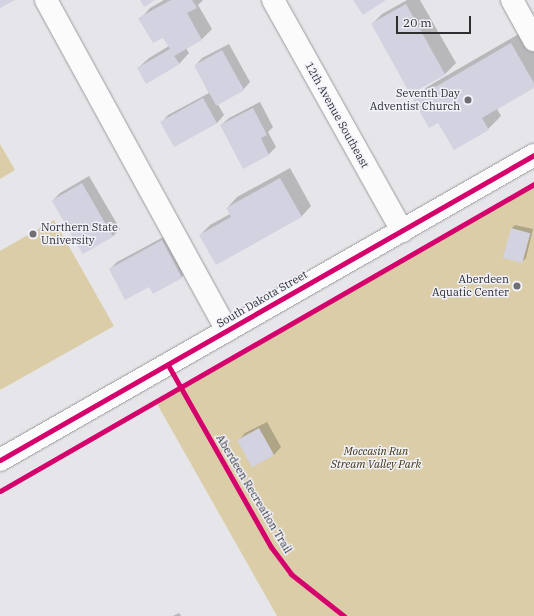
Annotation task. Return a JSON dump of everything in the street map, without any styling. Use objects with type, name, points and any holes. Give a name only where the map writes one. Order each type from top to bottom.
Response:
[{"type":"street","points":[[46,0],[226,331]]},
{"type":"street","name":"12th Avenue Southeast","points":[[273,0],[402,231]]},
{"type":"street","points":[[512,0],[534,40]]},
{"type":"street","name":"South Dakota Street","points":[[0,460],[534,154]]},
{"type":"green space","points":[[0,144],[15,170],[0,179]]},
{"type":"green space","name":"Moccasin Run Stream Valley Park","points":[[534,184],[534,616],[277,616],[156,402]]},
{"type":"green space","points":[[54,220],[114,326],[0,390],[0,251]]},
{"type":"building","points":[[0,0],[15,0],[0,8]]},
{"type":"building","points":[[140,0],[155,0],[144,7]]},
{"type":"building","points":[[171,0],[192,0],[197,8],[187,13],[202,40],[174,56],[180,64],[146,84],[137,68],[170,49],[163,38],[153,43],[138,18]]},
{"type":"building","points":[[353,0],[386,0],[363,15]]},
{"type":"building","points":[[406,4],[445,75],[410,94],[371,23]]},
{"type":"building","points":[[511,43],[534,83],[534,88],[482,118],[489,130],[454,150],[438,123],[429,128],[413,100]]},
{"type":"building","points":[[222,50],[244,90],[216,106],[194,66]]},
{"type":"building","points":[[203,98],[217,123],[174,147],[160,122]]},
{"type":"building","points":[[253,108],[267,135],[261,138],[269,155],[243,169],[220,125]]},
{"type":"building","points":[[280,178],[302,217],[216,265],[199,235],[231,217],[226,208]]},
{"type":"building","points":[[82,183],[113,237],[83,254],[52,201]]},
{"type":"building","points":[[511,228],[530,233],[522,263],[503,258]]},
{"type":"building","points":[[162,240],[182,278],[153,294],[149,287],[125,300],[109,269]]},
{"type":"building","points":[[259,428],[274,455],[252,467],[237,440]]},
{"type":"cycle path","points":[[0,460],[534,155]]},
{"type":"cycle path","points":[[0,491],[534,184]]},
{"type":"cycle path","name":"Aberdeen Recreation Trail","points":[[168,365],[271,547],[291,574],[344,616]]},
{"type":"place","name":"Seventh Day Adventist Church","points":[[468,100]]},
{"type":"place","name":"Northern State University","points":[[33,234]]},
{"type":"place","name":"Aberdeen Aquatic Center","points":[[517,286]]}]
